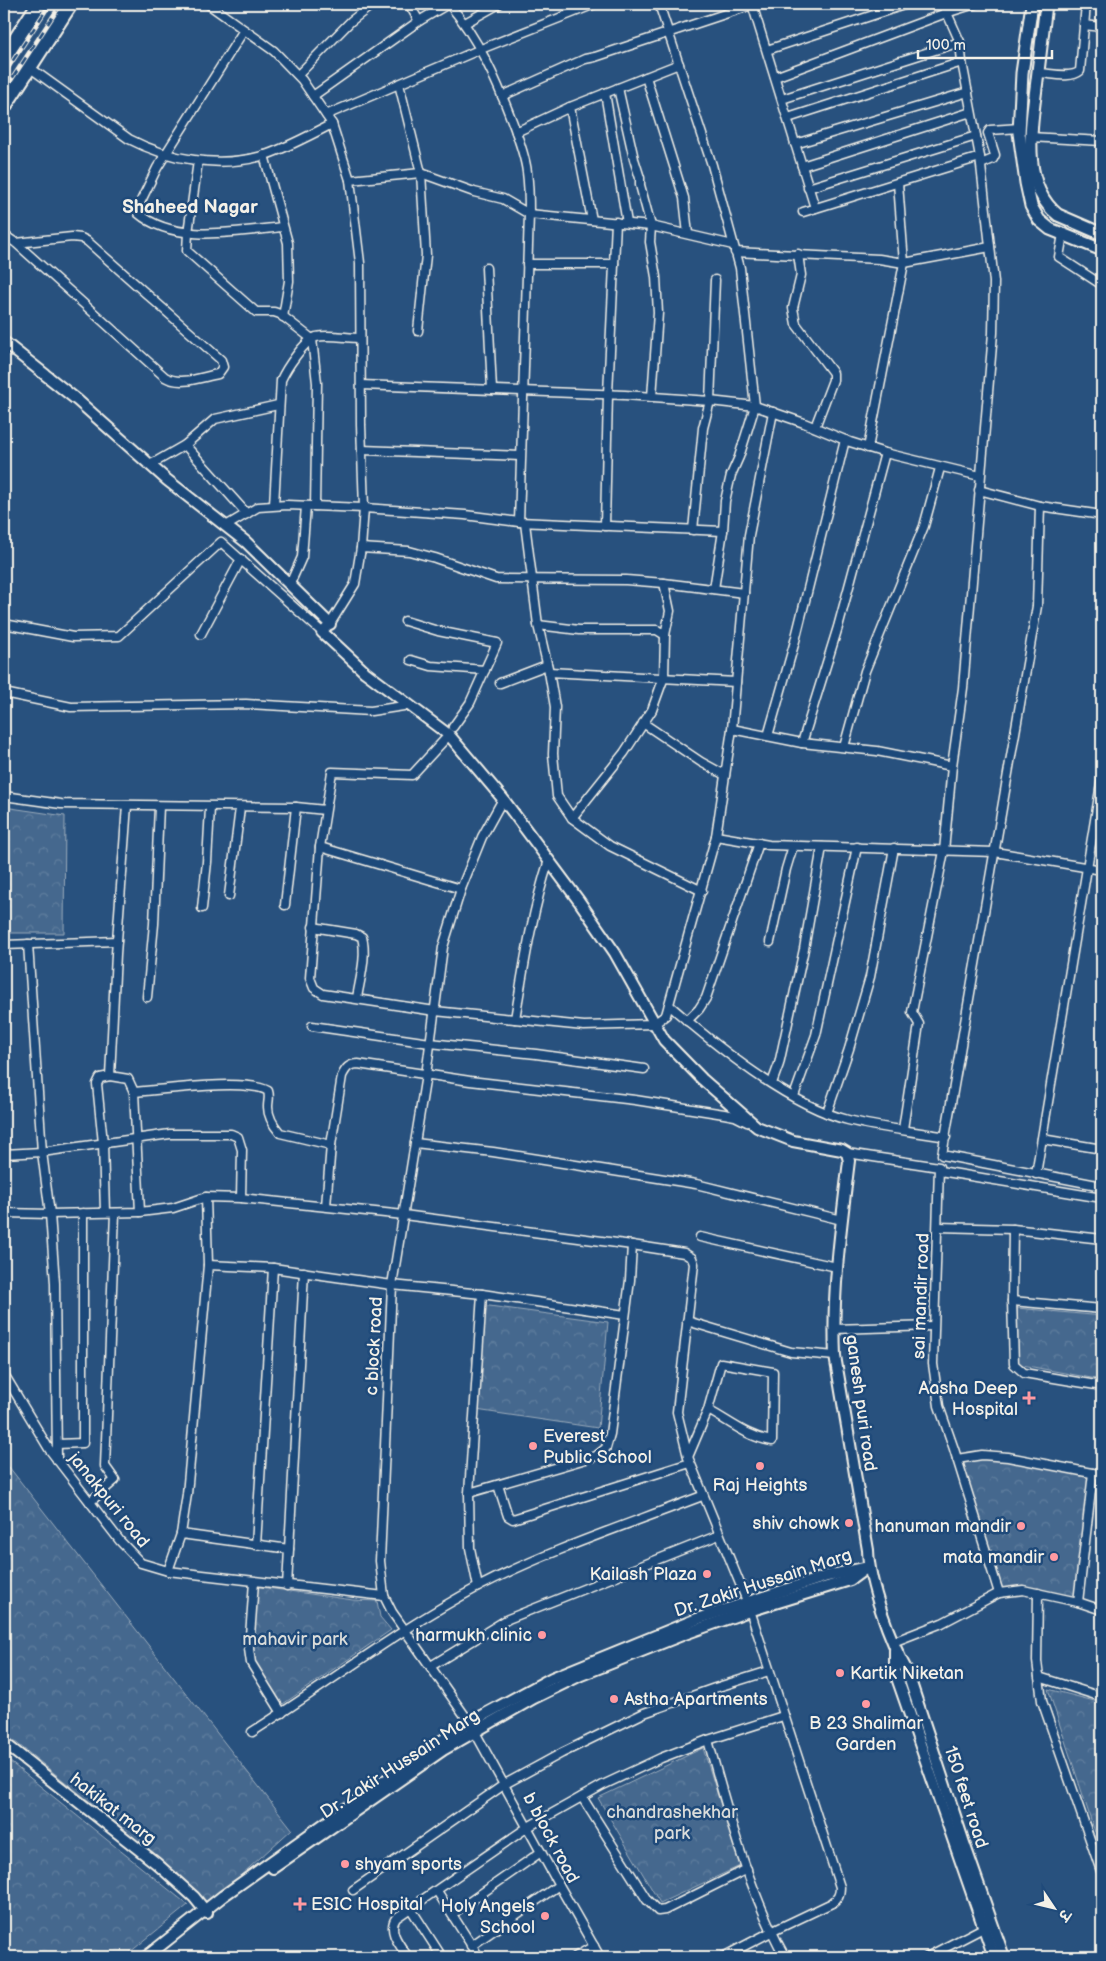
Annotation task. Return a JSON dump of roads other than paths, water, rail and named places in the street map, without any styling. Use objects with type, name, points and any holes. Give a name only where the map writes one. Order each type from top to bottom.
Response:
[{"type":"highway","points":[[4,58],[38,4]]},
{"type":"highway","points":[[4,106],[70,4]]},
{"type":"main road","points":[[1032,4],[1022,73],[1020,128],[1026,183],[1034,212],[1044,225],[1102,250]]},
{"type":"main road","points":[[1046,4],[1030,137],[1034,173],[1042,195],[1050,208],[1058,215],[1102,234]]},
{"type":"street","points":[[208,4],[274,51],[298,75],[332,124],[350,180],[360,264],[364,508],[361,548],[355,584],[330,624],[322,632]]},
{"type":"street","points":[[298,75],[350,22],[373,4]]},
{"type":"street","points":[[409,4],[419,21]]},
{"type":"street","points":[[313,96],[419,21],[449,4],[465,23],[481,50],[516,132],[527,170],[529,214],[520,456],[522,522],[538,625],[548,668],[554,707],[553,754],[558,796],[572,818],[610,846],[702,891]]},
{"type":"street","points":[[465,23],[499,4]]},
{"type":"street","points":[[326,115],[595,4]]},
{"type":"street","points":[[660,4],[712,166],[740,268],[755,406],[739,457],[731,475],[725,501],[723,530],[714,589]]},
{"type":"street","points":[[502,96],[585,59],[753,4],[815,208]]},
{"type":"street","points":[[767,50],[907,4]]},
{"type":"street","points":[[903,1129],[919,1024],[912,1012],[944,851],[952,766],[963,688],[993,333],[994,282],[981,161],[962,62],[960,42],[943,4]]},
{"type":"street","points":[[775,77],[975,4]]},
{"type":"street","points":[[1038,72],[1071,75],[1077,74],[1080,71],[1086,4]]},
{"type":"street","points":[[1084,26],[1102,27]]},
{"type":"street","points":[[244,30],[167,153],[137,209],[138,213],[143,217],[171,230],[188,233],[284,227]]},
{"type":"street","points":[[782,99],[960,42]]},
{"type":"street","points":[[788,118],[962,62]]},
{"type":"street","points":[[516,132],[570,107],[679,64]]},
{"type":"street","points":[[29,67],[128,139],[167,153],[198,161],[236,161],[264,155],[332,124]]},
{"type":"street","points":[[646,77],[684,198],[688,234]]},
{"type":"street","points":[[399,84],[421,173],[426,255],[418,332]]},
{"type":"street","points":[[618,88],[651,226],[650,242],[656,277],[658,310],[652,397]]},
{"type":"street","points":[[796,144],[968,92]]},
{"type":"street","points":[[605,93],[627,223]]},
{"type":"street","points":[[570,107],[592,220]]},
{"type":"street","points":[[802,166],[971,112]]},
{"type":"street","points":[[803,212],[898,183],[993,159],[995,155],[988,133],[990,130],[1020,128]]},
{"type":"street","points":[[808,188],[976,136]]},
{"type":"street","points":[[1030,137],[1102,141]]},
{"type":"street","points":[[264,155],[288,243],[289,282],[283,317]]},
{"type":"street","points":[[198,161],[188,233],[188,252],[256,312],[274,312],[312,339],[317,383],[315,506]]},
{"type":"street","points":[[350,180],[421,173],[474,192],[503,199],[529,214],[651,226],[688,234],[734,249],[879,259],[904,263],[990,247]]},
{"type":"street","points":[[868,448],[904,263],[898,183]]},
{"type":"street","points":[[605,526],[608,394],[616,222]]},
{"type":"street","points":[[1063,234],[1059,257],[1102,285]]},
{"type":"street","points":[[4,235],[16,243],[165,377],[176,382],[218,374],[222,371],[221,360],[81,238],[72,237],[16,243]]},
{"type":"street","points":[[798,254],[801,275],[793,308],[796,324],[833,374],[815,427]]},
{"type":"street","points":[[527,264],[614,264]]},
{"type":"street","points":[[486,268],[492,390]]},
{"type":"street","points":[[693,530],[703,428],[710,401],[716,280]]},
{"type":"street","points":[[274,505],[280,380],[286,369],[312,339],[318,336],[360,338]]},
{"type":"street","points":[[4,342],[77,400],[150,464],[246,542],[330,624]]},
{"type":"street","points":[[361,385],[608,394],[755,406],[868,448],[940,468],[980,476]]},
{"type":"street","points":[[150,464],[185,445],[215,419],[278,405]]},
{"type":"street","points":[[405,621],[438,632],[496,642],[497,644],[470,703],[451,731],[412,775],[332,772],[320,847],[313,927],[310,978],[314,988],[323,994],[435,1011],[584,1026],[654,1024],[666,1015],[716,836],[732,729],[748,535],[773,412]]},
{"type":"street","points":[[768,736],[795,641],[845,440]]},
{"type":"street","points":[[185,445],[247,514]]},
{"type":"street","points":[[362,450],[520,456]]},
{"type":"street","points":[[802,743],[838,627],[885,453]]},
{"type":"street","points":[[844,747],[865,670],[924,526],[940,468]]},
{"type":"street","points":[[979,490],[1040,506],[1102,514]]},
{"type":"street","points":[[226,526],[258,507],[274,505],[364,508],[465,515],[522,522],[723,530]]},
{"type":"street","points":[[290,584],[302,557],[306,506]]},
{"type":"street","points":[[1040,506],[1037,606],[942,1155],[1102,1186]]},
{"type":"street","points":[[4,624],[73,637],[119,636],[222,542],[365,672],[410,705],[451,731],[549,860],[615,953],[664,1040],[696,1072],[757,1127]]},
{"type":"street","points":[[361,548],[408,551],[435,558],[496,579],[532,578],[664,583],[744,593]]},
{"type":"street","points":[[202,634],[241,559]]},
{"type":"street","points":[[572,818],[624,753],[652,710],[664,677],[665,635],[670,611],[664,583]]},
{"type":"street","points":[[538,625],[579,630],[657,630],[665,635]]},
{"type":"street","points":[[411,660],[431,666],[485,670]]},
{"type":"street","points":[[500,683],[548,668],[736,682]]},
{"type":"street","points":[[4,693],[71,707],[246,704],[371,711],[410,705]]},
{"type":"street","points":[[643,723],[701,762],[725,775]]},
{"type":"street","points":[[732,729],[802,743],[877,751],[952,766]]},
{"type":"street","points":[[1036,1174],[1102,778]]},
{"type":"street","points":[[4,796],[61,804],[210,808],[296,807],[325,810]]},
{"type":"street","name":"c block road","points":[[473,1727],[405,1630],[384,1596],[380,1561],[380,1527],[392,1285],[426,1075],[443,946],[461,889],[482,837],[503,799]]},
{"type":"street","points":[[110,1076],[127,805]]},
{"type":"street","points":[[147,996],[154,924],[159,806]]},
{"type":"street","points":[[285,905],[296,807]]},
{"type":"street","points":[[202,908],[210,808]]},
{"type":"street","points":[[229,896],[240,808]]},
{"type":"street","points":[[716,836],[758,843],[793,846],[995,852],[1102,870]]},
{"type":"street","points":[[687,1021],[699,1009],[706,998],[758,843]]},
{"type":"street","points":[[770,942],[793,846]]},
{"type":"street","points":[[320,847],[461,889]]},
{"type":"street","points":[[772,1083],[804,949],[822,847]]},
{"type":"street","points":[[794,1096],[816,1035],[857,847]]},
{"type":"street","points":[[827,1113],[849,1049],[870,977],[894,848]]},
{"type":"street","points":[[515,1019],[537,894],[549,860]]},
{"type":"street","points":[[313,927],[356,934],[362,937],[364,943],[363,961],[357,998]]},
{"type":"street","points":[[4,945],[117,941]]},
{"type":"street","points":[[28,944],[42,1152],[50,1214],[55,1300],[57,1460]]},
{"type":"street","points":[[669,1005],[687,1021],[760,1076],[827,1113],[848,1120],[946,1136]]},
{"type":"street","points":[[312,1026],[430,1043],[536,1054],[644,1069]]},
{"type":"street","points":[[326,1206],[331,1145],[342,1076],[345,1068],[351,1064],[635,1100],[724,1114],[735,1116],[793,1141],[847,1153],[1102,1198]]},
{"type":"street","points":[[106,1212],[103,1143],[97,1084],[100,1078],[110,1076],[128,1080],[134,1092],[140,1212]]},
{"type":"street","points":[[134,1092],[234,1084],[262,1088],[268,1091],[270,1115],[280,1133],[331,1145]]},
{"type":"street","points":[[4,1154],[42,1152],[170,1134],[222,1133],[238,1137],[242,1150],[241,1198]]},
{"type":"street","points":[[1042,1139],[1102,1149]]},
{"type":"street","points":[[415,1143],[493,1152],[687,1183],[842,1220]]},
{"type":"street","name":"ganesh puri road","points":[[847,1153],[849,1161],[836,1267],[835,1356],[868,1550],[869,1567]]},
{"type":"street","name":"sai mandir road","points":[[940,1170],[933,1364],[939,1406],[999,1593]]},
{"type":"street","points":[[168,1571],[181,1534],[187,1494],[208,1265],[206,1197]]},
{"type":"street","points":[[4,1213],[140,1212],[173,1208],[206,1197],[241,1198],[404,1215],[632,1245],[684,1253],[692,1258],[694,1264],[678,1412],[679,1425],[702,1496],[748,1606],[840,1887],[840,1894],[832,1903],[723,1957]]},
{"type":"street","points":[[57,1444],[83,1443],[83,1213]]},
{"type":"street","points":[[90,1502],[116,1480],[105,1466],[115,1213]]},
{"type":"street","points":[[938,1227],[1013,1229],[1102,1239]]},
{"type":"street","points":[[1013,1229],[1012,1301],[1014,1364],[1024,1373],[1102,1386]]},
{"type":"street","points":[[700,1237],[836,1267]]},
{"type":"street","points":[[469,1493],[596,1456],[606,1448],[610,1434],[630,1280],[632,1245]]},
{"type":"street","points":[[208,1265],[273,1268],[392,1285],[482,1294],[625,1315]]},
{"type":"street","points":[[256,1545],[273,1268]]},
{"type":"street","points":[[287,1586],[304,1272]]},
{"type":"street","points":[[478,1587],[470,1548],[469,1493],[482,1294]]},
{"type":"street","points":[[1012,1301],[1102,1309]]},
{"type":"street","points":[[688,1321],[791,1352],[835,1356]]},
{"type":"street","points":[[834,1329],[933,1326]]},
{"type":"street","points":[[689,1460],[708,1410],[720,1363],[773,1372],[772,1441],[764,1440],[735,1428],[708,1410]]},
{"type":"street","name":"janakpuri road","points":[[4,1374],[49,1449],[120,1541],[140,1563],[168,1571],[384,1596]]},
{"type":"street","points":[[957,1459],[982,1455],[1008,1457],[1102,1475]]},
{"type":"street","points":[[498,1485],[508,1516],[513,1519],[689,1460]]},
{"type":"street","points":[[1078,1602],[1093,1473]]},
{"type":"street","points":[[252,1732],[405,1630],[478,1587],[526,1564],[702,1496]]},
{"type":"street","points":[[181,1534],[289,1549]]},
{"type":"street","points":[[431,1666],[467,1642],[508,1619],[719,1534]]},
{"type":"street","name":"Dr. Zakir Hussain Marg","points":[[146,1957],[203,1910],[438,1743],[473,1727],[552,1678],[697,1619],[748,1606],[827,1576],[869,1567]]},
{"type":"street","name":"150 feet road","points":[[869,1567],[894,1646],[907,1671],[964,1843],[988,1926],[994,1957]]},
{"type":"street","points":[[254,1582],[249,1649],[251,1663],[282,1713]]},
{"type":"street","points":[[894,1646],[999,1593],[1023,1590],[1078,1602],[1102,1610]]},
{"type":"street","points":[[1038,1593],[1037,1661],[1042,1701],[1102,1874]]},
{"type":"street","points":[[353,1890],[505,1784],[562,1753],[644,1713],[769,1671]]},
{"type":"street","points":[[1039,1677],[1102,1698]]},
{"type":"street","points":[[408,1957],[394,1935],[392,1923],[396,1918],[528,1828],[582,1796],[661,1758],[708,1740],[783,1716]]},
{"type":"street","name":"b block road","points":[[473,1727],[558,1885],[600,1957]]},
{"type":"street","points":[[708,1740],[747,1869],[771,1932],[785,1957]]},
{"type":"street","name":"hakikat marg","points":[[4,1743],[156,1864],[203,1910]]},
{"type":"street","points":[[582,1796],[647,1900],[658,1910],[665,1910],[747,1869]]},
{"type":"street","points":[[452,1914],[541,1852]]},
{"type":"street","points":[[471,1946],[558,1885]]},
{"type":"street","points":[[437,1891],[479,1957]]},
{"type":"street","points":[[411,1909],[442,1957]]},
{"type":"street","points":[[927,1957],[988,1926]]},
{"type":"street","name":"150 feet road","points":[[988,1926],[1004,1957]]},
{"type":"street","points":[[575,1957],[594,1946]]},
{"type":"railway","points":[[4,74],[50,4]]},
{"type":"railway","points":[[4,91],[61,4]]},
{"type":"place","name":"Aasha Deep Hospital","points":[[1029,1398]]},
{"type":"place","name":"Everest Public School","points":[[533,1446]]},
{"type":"place","name":"Raj Heights","points":[[760,1466]]},
{"type":"place","name":"shiv chowk","points":[[849,1523]]},
{"type":"place","name":"hanuman mandir","points":[[1021,1526]]},
{"type":"place","name":"mata mandir","points":[[1054,1557]]},
{"type":"place","name":"Kailash Plaza","points":[[707,1574]]},
{"type":"place","name":"harmukh clinic","points":[[542,1635]]},
{"type":"place","name":"Kartik Niketan","points":[[840,1673]]},
{"type":"place","name":"Astha Apartments","points":[[614,1699]]},
{"type":"place","name":"B 23 Shalimar Garden","points":[[866,1704]]},
{"type":"place","name":"shyam sports","points":[[345,1864]]},
{"type":"place","name":"ESIC Hospital","points":[[300,1904]]},
{"type":"place","name":"Holy Angels School","points":[[545,1916]]},
{"type":"district","name":"Shaheed Nagar","points":[[190,207]]},
{"type":"park label","name":"mahavir park","points":[[295,1639]]},
{"type":"park label","name":"chandrashekhar park","points":[[672,1822]]}]
